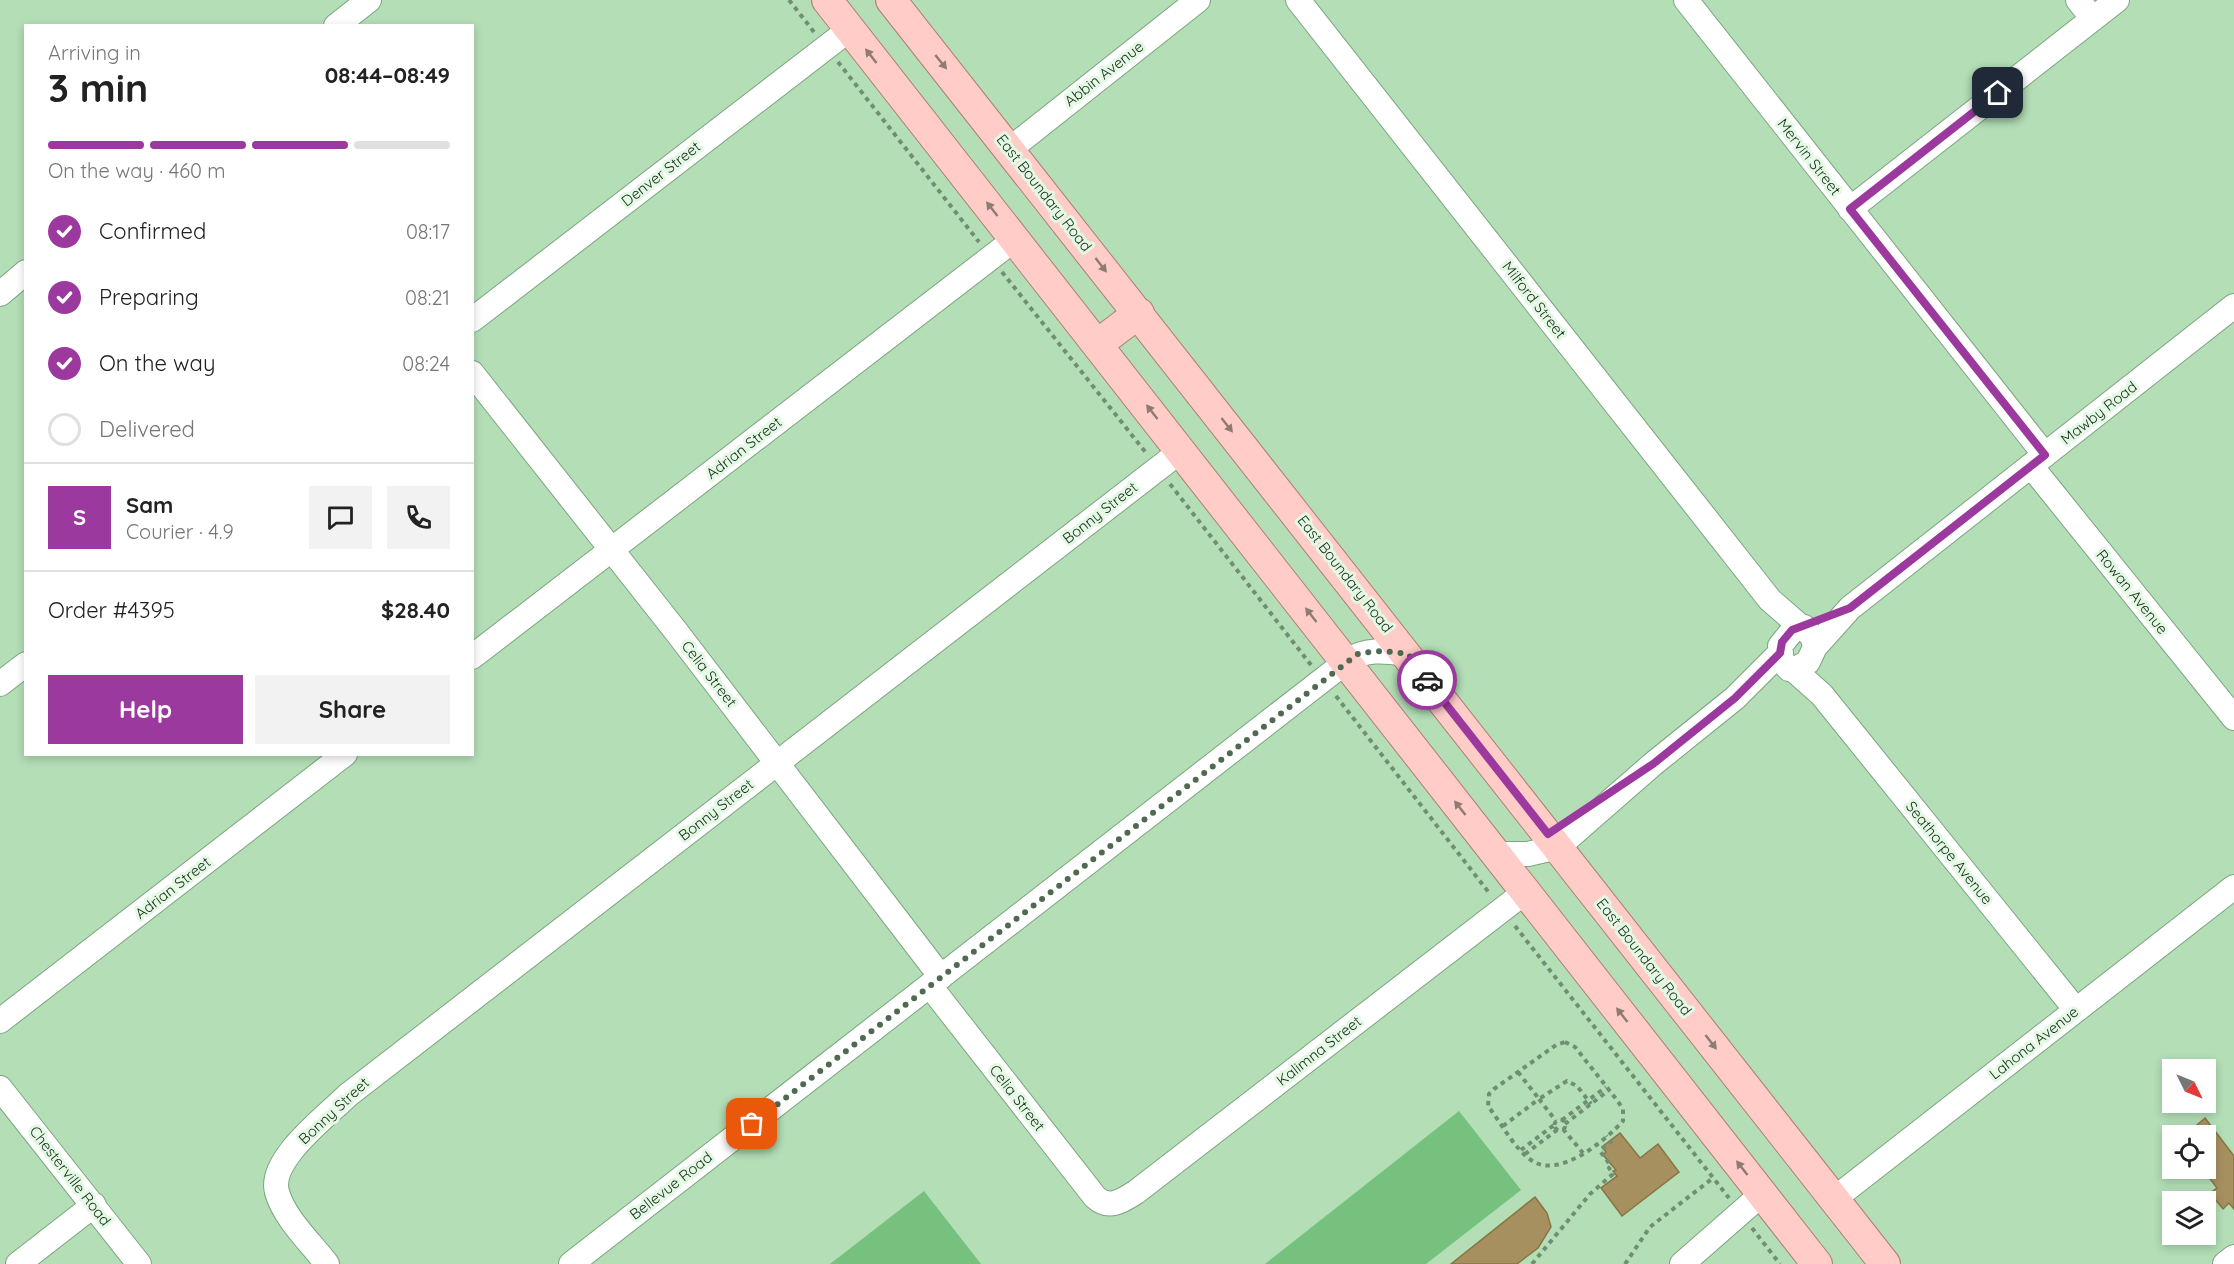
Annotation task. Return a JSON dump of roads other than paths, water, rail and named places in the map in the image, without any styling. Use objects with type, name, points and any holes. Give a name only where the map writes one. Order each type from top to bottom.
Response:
[{"type":"main road","points":[[827,0],[1182,450],[1496,854],[1514,901],[1752,1204],[1817,1264]]},
{"type":"main road","name":"East Boundary Road","points":[[891,0],[1408,654],[1885,1264]]},
{"type":"main road","points":[[1098,344],[1139,313]]},
{"type":"street","points":[[339,24],[369,0]]},
{"type":"street","name":"Abbin Avenue","points":[[1010,149],[1198,0]]},
{"type":"street","name":"Milford Street","points":[[1298,0],[1770,600],[1797,649]]},
{"type":"street","name":"Mervin Street","points":[[1686,0],[1850,209],[2038,460]]},
{"type":"street","points":[[2078,0],[2092,19]]},
{"type":"street","points":[[1850,209],[2116,0]]},
{"type":"street","name":"Denver Street","points":[[474,318],[850,29]]},
{"type":"street","name":"Adrian Street","points":[[474,655],[1015,239]]},
{"type":"street","name":"Mawby Road","points":[[1496,854],[1528,854],[1553,841],[2234,306]]},
{"type":"street","name":"Celia Street","points":[[474,376],[777,763],[1095,1197],[1109,1204]]},
{"type":"street","name":"Bonny Street","points":[[327,1264],[283,1206],[276,1191],[277,1172],[281,1162],[359,1085],[1182,450]]},
{"type":"street","name":"Rowan Avenue","points":[[2038,460],[2234,718]]},
{"type":"street","name":"Seathorpe Avenue","points":[[1797,649],[1822,695],[2076,1010]]},
{"type":"street","name":"Bellevue Road","points":[[571,1264],[1359,653],[1383,651],[1408,654]]},
{"type":"street","points":[[0,684],[24,666]]},
{"type":"street","name":"Adrian Street","points":[[0,1021],[342,756]]},
{"type":"street","name":"Lahona Avenue","points":[[1836,1202],[2234,887]]},
{"type":"street","name":"Kalimna Street","points":[[1109,1204],[1115,1204],[1136,1192],[1514,901]]},
{"type":"street","name":"Chesterville Road","points":[[0,1088],[140,1264]]},
{"type":"street","points":[[1836,1202],[1866,1264]]},
{"type":"street","points":[[1682,1264],[1752,1204]]},
{"type":"street","points":[[18,1264],[94,1205]]},
{"type":"street","points":[[2225,1264],[2234,1257]]}]
